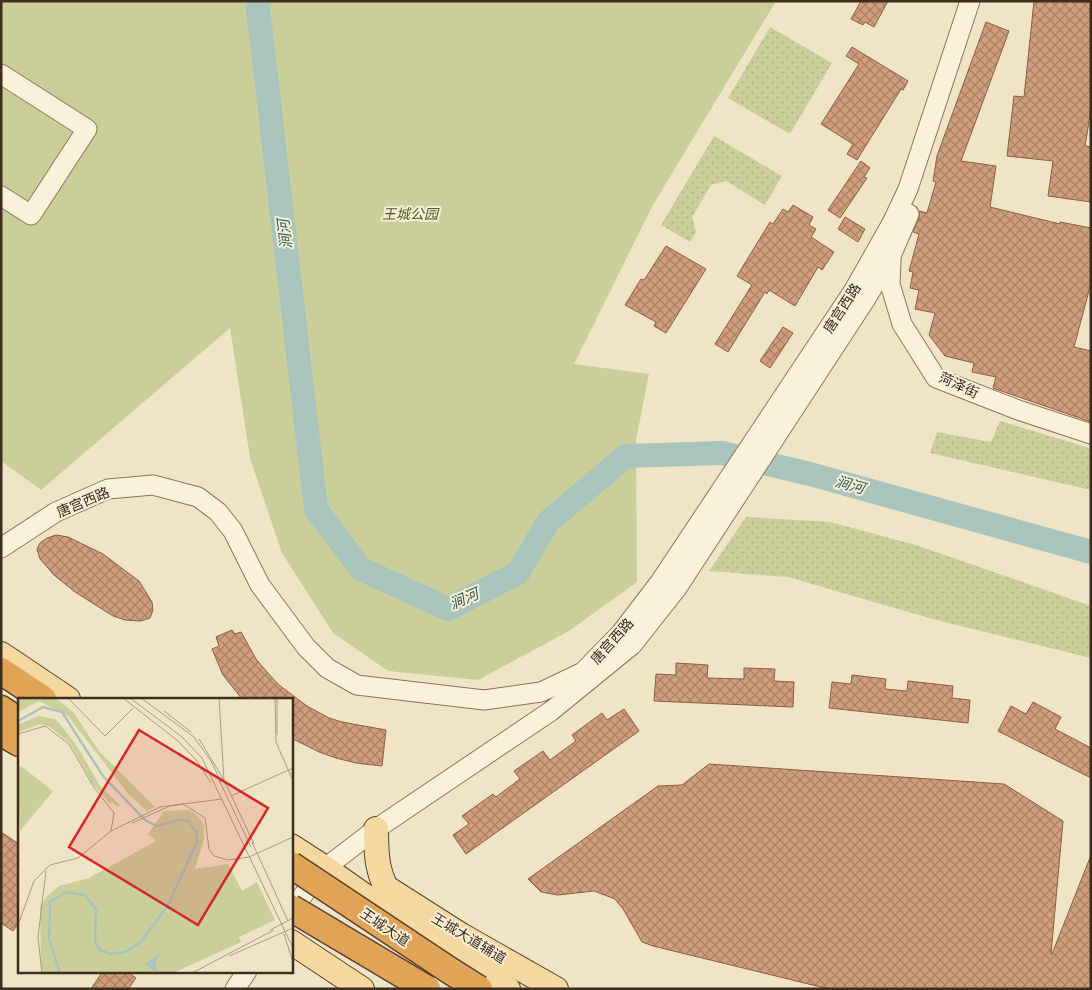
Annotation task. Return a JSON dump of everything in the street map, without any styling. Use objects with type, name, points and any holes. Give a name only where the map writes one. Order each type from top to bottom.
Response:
[{"type":"highway","points":[[1,671],[42,698]]},
{"type":"highway","name":"王城大道","points":[[292,866],[449,970],[502,988]]},
{"type":"highway","points":[[292,919],[405,986]]},
{"type":"highway","points":[[292,919],[426,989]]},
{"type":"main road","points":[[1,654],[67,698]]},
{"type":"main road","points":[[7,729],[18,753]]},
{"type":"main road","points":[[376,829],[376,855],[384,886],[404,915],[425,938]]},
{"type":"main road","points":[[292,847],[326,868],[425,938],[502,988]]},
{"type":"main road","name":"王城大道辅道","points":[[384,886],[461,935],[556,989]]},
{"type":"main road","points":[[292,919],[362,989]]},
{"type":"main road","points":[[405,986],[425,938]]},
{"type":"street","name":"唐宫西路","points":[[885,252],[908,190],[970,1]]},
{"type":"street","name":"唐宫西路","points":[[326,868],[376,829],[565,700],[632,645],[668,585],[861,294],[918,191],[979,1]]},
{"type":"street","points":[[1,74],[87,129],[31,215],[1,196]]},
{"type":"street","name":"菏泽街","points":[[885,252],[890,284],[902,324],[936,378],[1018,410],[1091,434]]},
{"type":"street","name":"唐宫西路","points":[[1,548],[56,512],[108,489],[153,485],[198,497],[218,512],[233,531],[260,585],[306,647],[327,668],[357,685],[484,700],[541,692],[583,672],[668,585]]},
{"type":"street","points":[[292,919],[326,868]]},
{"type":"street","points":[[234,989],[246,972]]},
{"type":"street","points":[[248,989],[258,972]]},
{"type":"green space","name":"王城公园","points":[[1,1],[776,1],[653,205],[574,364],[649,374],[636,440],[637,582],[569,631],[478,680],[388,671],[333,633],[282,553],[250,458],[230,328],[41,490],[1,461]]},
{"type":"green space","points":[[770,27],[832,63],[790,134],[728,98]]},
{"type":"green space","points":[[714,136],[782,176],[765,205],[726,181],[711,185],[692,217],[696,232],[690,242],[661,225]]},
{"type":"green space","points":[[1000,421],[1091,450],[1091,490],[930,453],[937,432],[991,442]]},
{"type":"green space","points":[[746,517],[830,522],[916,545],[1091,606],[1091,658],[936,620],[788,577],[709,571]]},
{"type":"building","points":[[861,1],[888,1],[874,27],[865,22],[863,25],[851,19]]},
{"type":"building","points":[[1034,1],[1091,2],[1091,110],[1085,146],[1091,147],[1091,202],[1048,196],[1053,161],[1007,156],[1014,96],[1024,97]]},
{"type":"building","points":[[986,22],[1009,31],[961,161],[996,166],[990,207],[1060,224],[1060,222],[1091,228],[1091,283],[1074,347],[1091,351],[1091,422],[993,388],[996,377],[972,372],[974,363],[945,356],[929,335],[935,313],[915,309],[919,290],[910,288],[913,272],[909,271],[919,234],[913,232],[919,218],[919,211],[927,213],[936,182],[933,181],[937,156]]},
{"type":"building","points":[[852,47],[908,81],[903,90],[901,89],[857,160],[847,154],[853,144],[821,124],[859,64],[846,56]]},
{"type":"building","points":[[861,161],[870,168],[864,177],[867,178],[840,218],[828,210]]},
{"type":"building","points":[[793,205],[813,217],[809,225],[816,229],[811,237],[834,252],[822,270],[818,267],[795,306],[769,290],[767,294],[765,292],[728,352],[715,344],[752,285],[737,276],[770,222],[773,224],[783,209],[788,212]]},
{"type":"building","points":[[845,217],[865,229],[858,242],[838,229]]},
{"type":"building","points":[[666,246],[706,269],[666,333],[654,326],[656,322],[625,305],[641,279],[644,280]]},
{"type":"building","points":[[783,327],[793,333],[770,368],[760,361]]},
{"type":"building","points":[[56,535],[68,537],[103,554],[139,581],[152,602],[153,610],[150,618],[141,621],[125,620],[113,616],[75,592],[54,575],[40,559],[37,549],[40,543]]},
{"type":"building","points":[[232,630],[235,634],[241,632],[256,659],[279,685],[307,706],[329,718],[342,722],[386,730],[382,766],[336,758],[292,738],[292,698],[241,698],[223,675],[212,649],[219,646],[216,637]]},
{"type":"building","points":[[676,663],[708,665],[707,678],[744,679],[744,668],[775,669],[774,681],[794,682],[793,707],[654,701],[656,674],[676,675]]},
{"type":"building","points":[[852,675],[886,679],[885,689],[907,691],[908,681],[953,686],[952,698],[970,700],[968,723],[829,708],[832,682],[851,684]]},
{"type":"building","points":[[1033,702],[1061,717],[1055,729],[1091,748],[1091,778],[998,731],[1011,706],[1026,714]]},
{"type":"building","points":[[624,709],[639,731],[466,854],[453,835],[469,824],[462,816],[493,794],[496,797],[520,779],[514,771],[543,751],[550,760],[576,741],[572,735],[602,713],[607,720]]},
{"type":"building","points":[[709,764],[1004,784],[1063,821],[1051,954],[1091,855],[1091,989],[829,989],[642,942],[615,899],[594,891],[558,895],[541,892],[528,879],[658,786],[682,785]]},
{"type":"building","points":[[1,832],[18,843],[18,924],[13,931],[1,923]]},
{"type":"building","points":[[102,972],[127,972],[136,978],[128,989],[91,989]]},
{"type":"waterway","name":"涧河","points":[[259,1],[258,8],[316,509],[361,569],[448,609],[518,573],[548,522],[626,456],[722,453],[810,474],[1091,552]]}]
